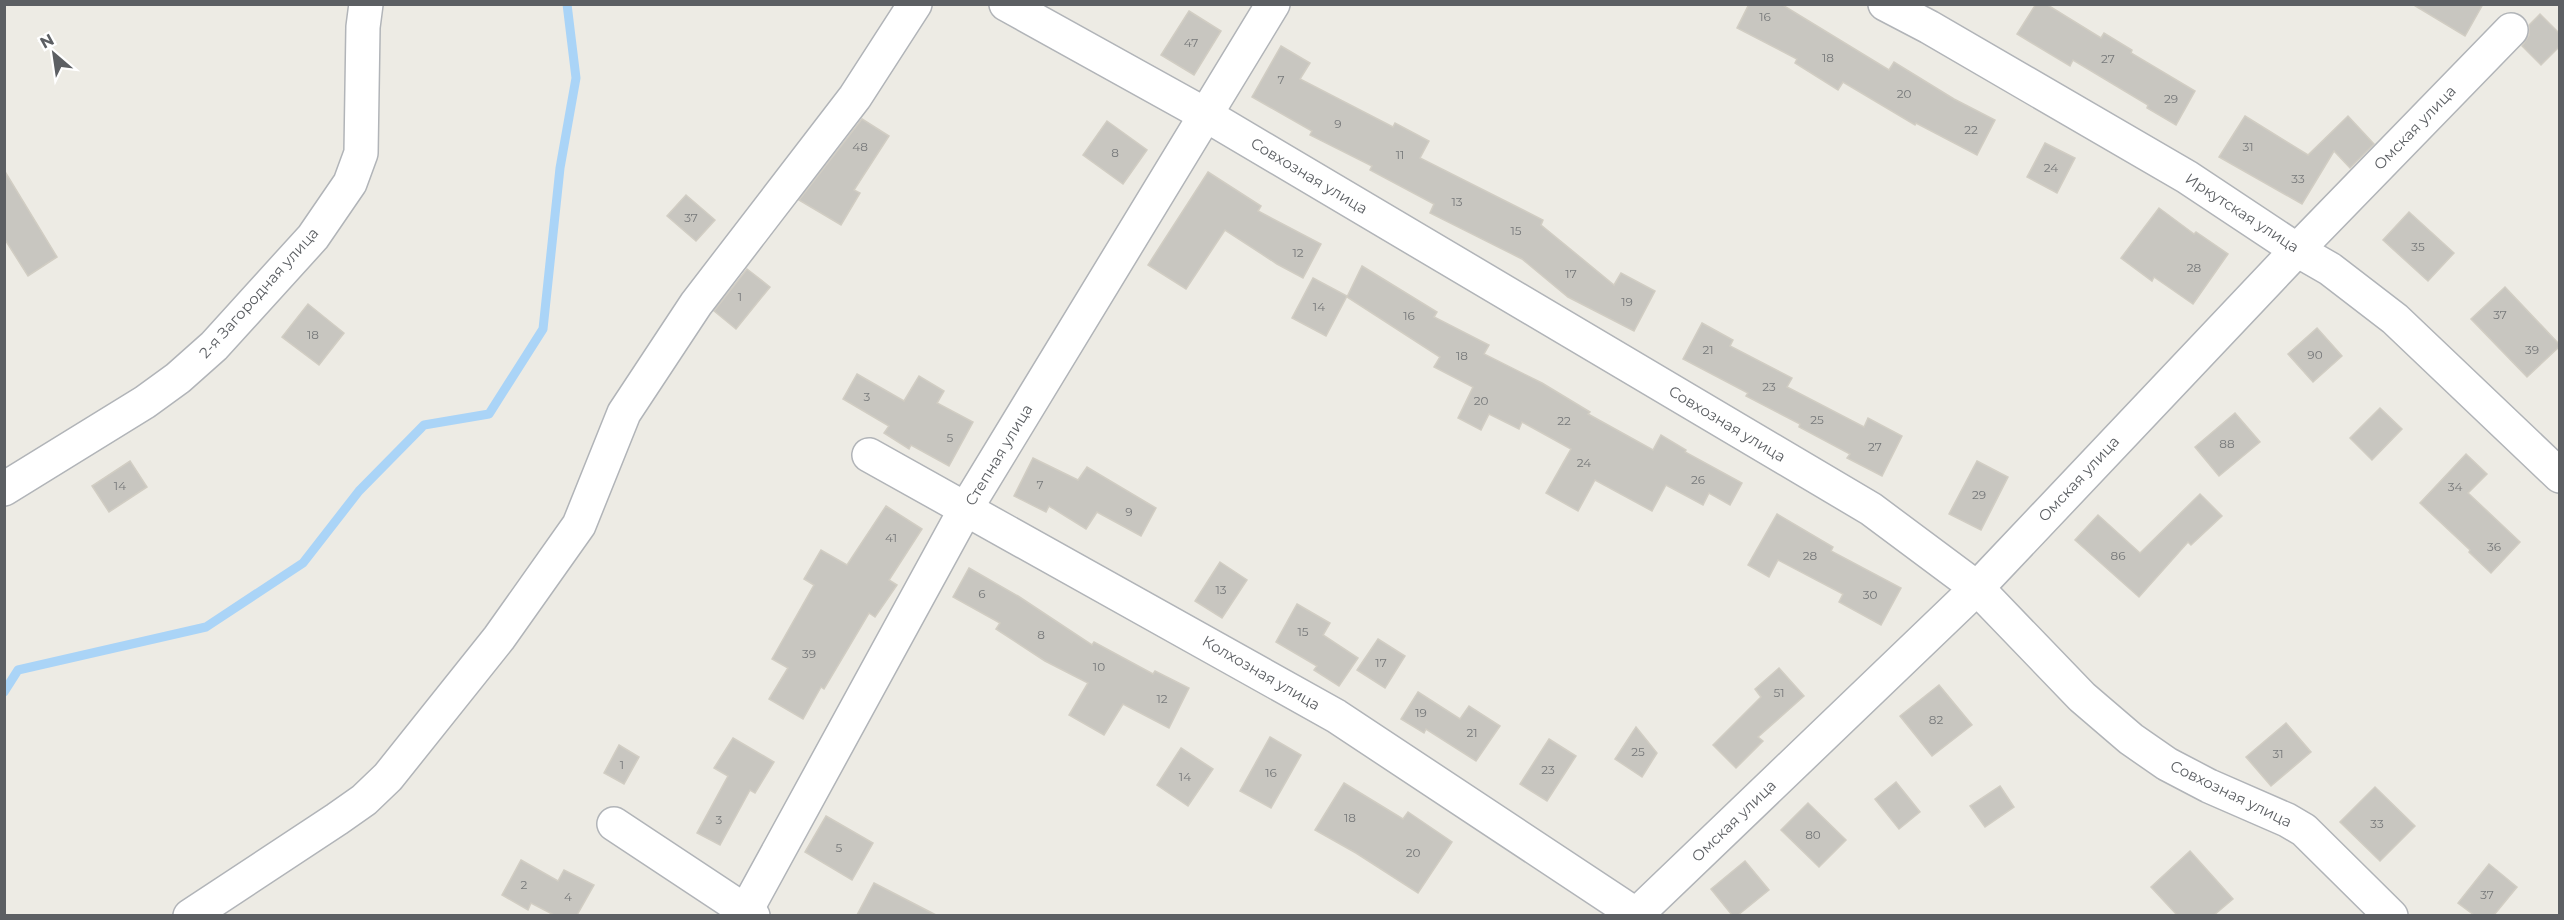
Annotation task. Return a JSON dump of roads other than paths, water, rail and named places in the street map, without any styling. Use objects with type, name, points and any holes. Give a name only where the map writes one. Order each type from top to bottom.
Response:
[{"type":"street","name":"2-я Загородная улица","points":[[4,489],[146,402],[178,378],[214,346],[313,237],[350,183],[361,153],[363,27],[366,4]]},
{"type":"street","points":[[190,915],[364,800],[388,777],[499,638],[579,525],[624,413],[696,304],[855,97],[915,4]]},
{"type":"street","name":"Совхозная улица","points":[[1006,4],[1206,115],[1871,509],[1977,588],[2082,697],[2131,739],[2167,764],[2304,830],[2391,915]]},
{"type":"street","name":"Степная улица","points":[[747,914],[965,510],[1273,4]]},
{"type":"street","name":"Иркутская улица","points":[[1885,4],[1936,16],[2297,250],[2330,269],[2395,319],[2559,476]]},
{"type":"street","name":"Омская улица","points":[[1637,915],[1977,588],[2297,250],[2511,30]]},
{"type":"street","name":"Колхозная улица","points":[[869,454],[965,510],[1184,629],[1336,716],[1637,915]]},
{"type":"street","points":[[614,824],[747,914]]},
{"type":"waterway","points":[[4,692],[18,670],[206,627],[303,563],[359,491],[424,425],[489,414],[543,329],[560,168],[576,78],[567,4]]}]
